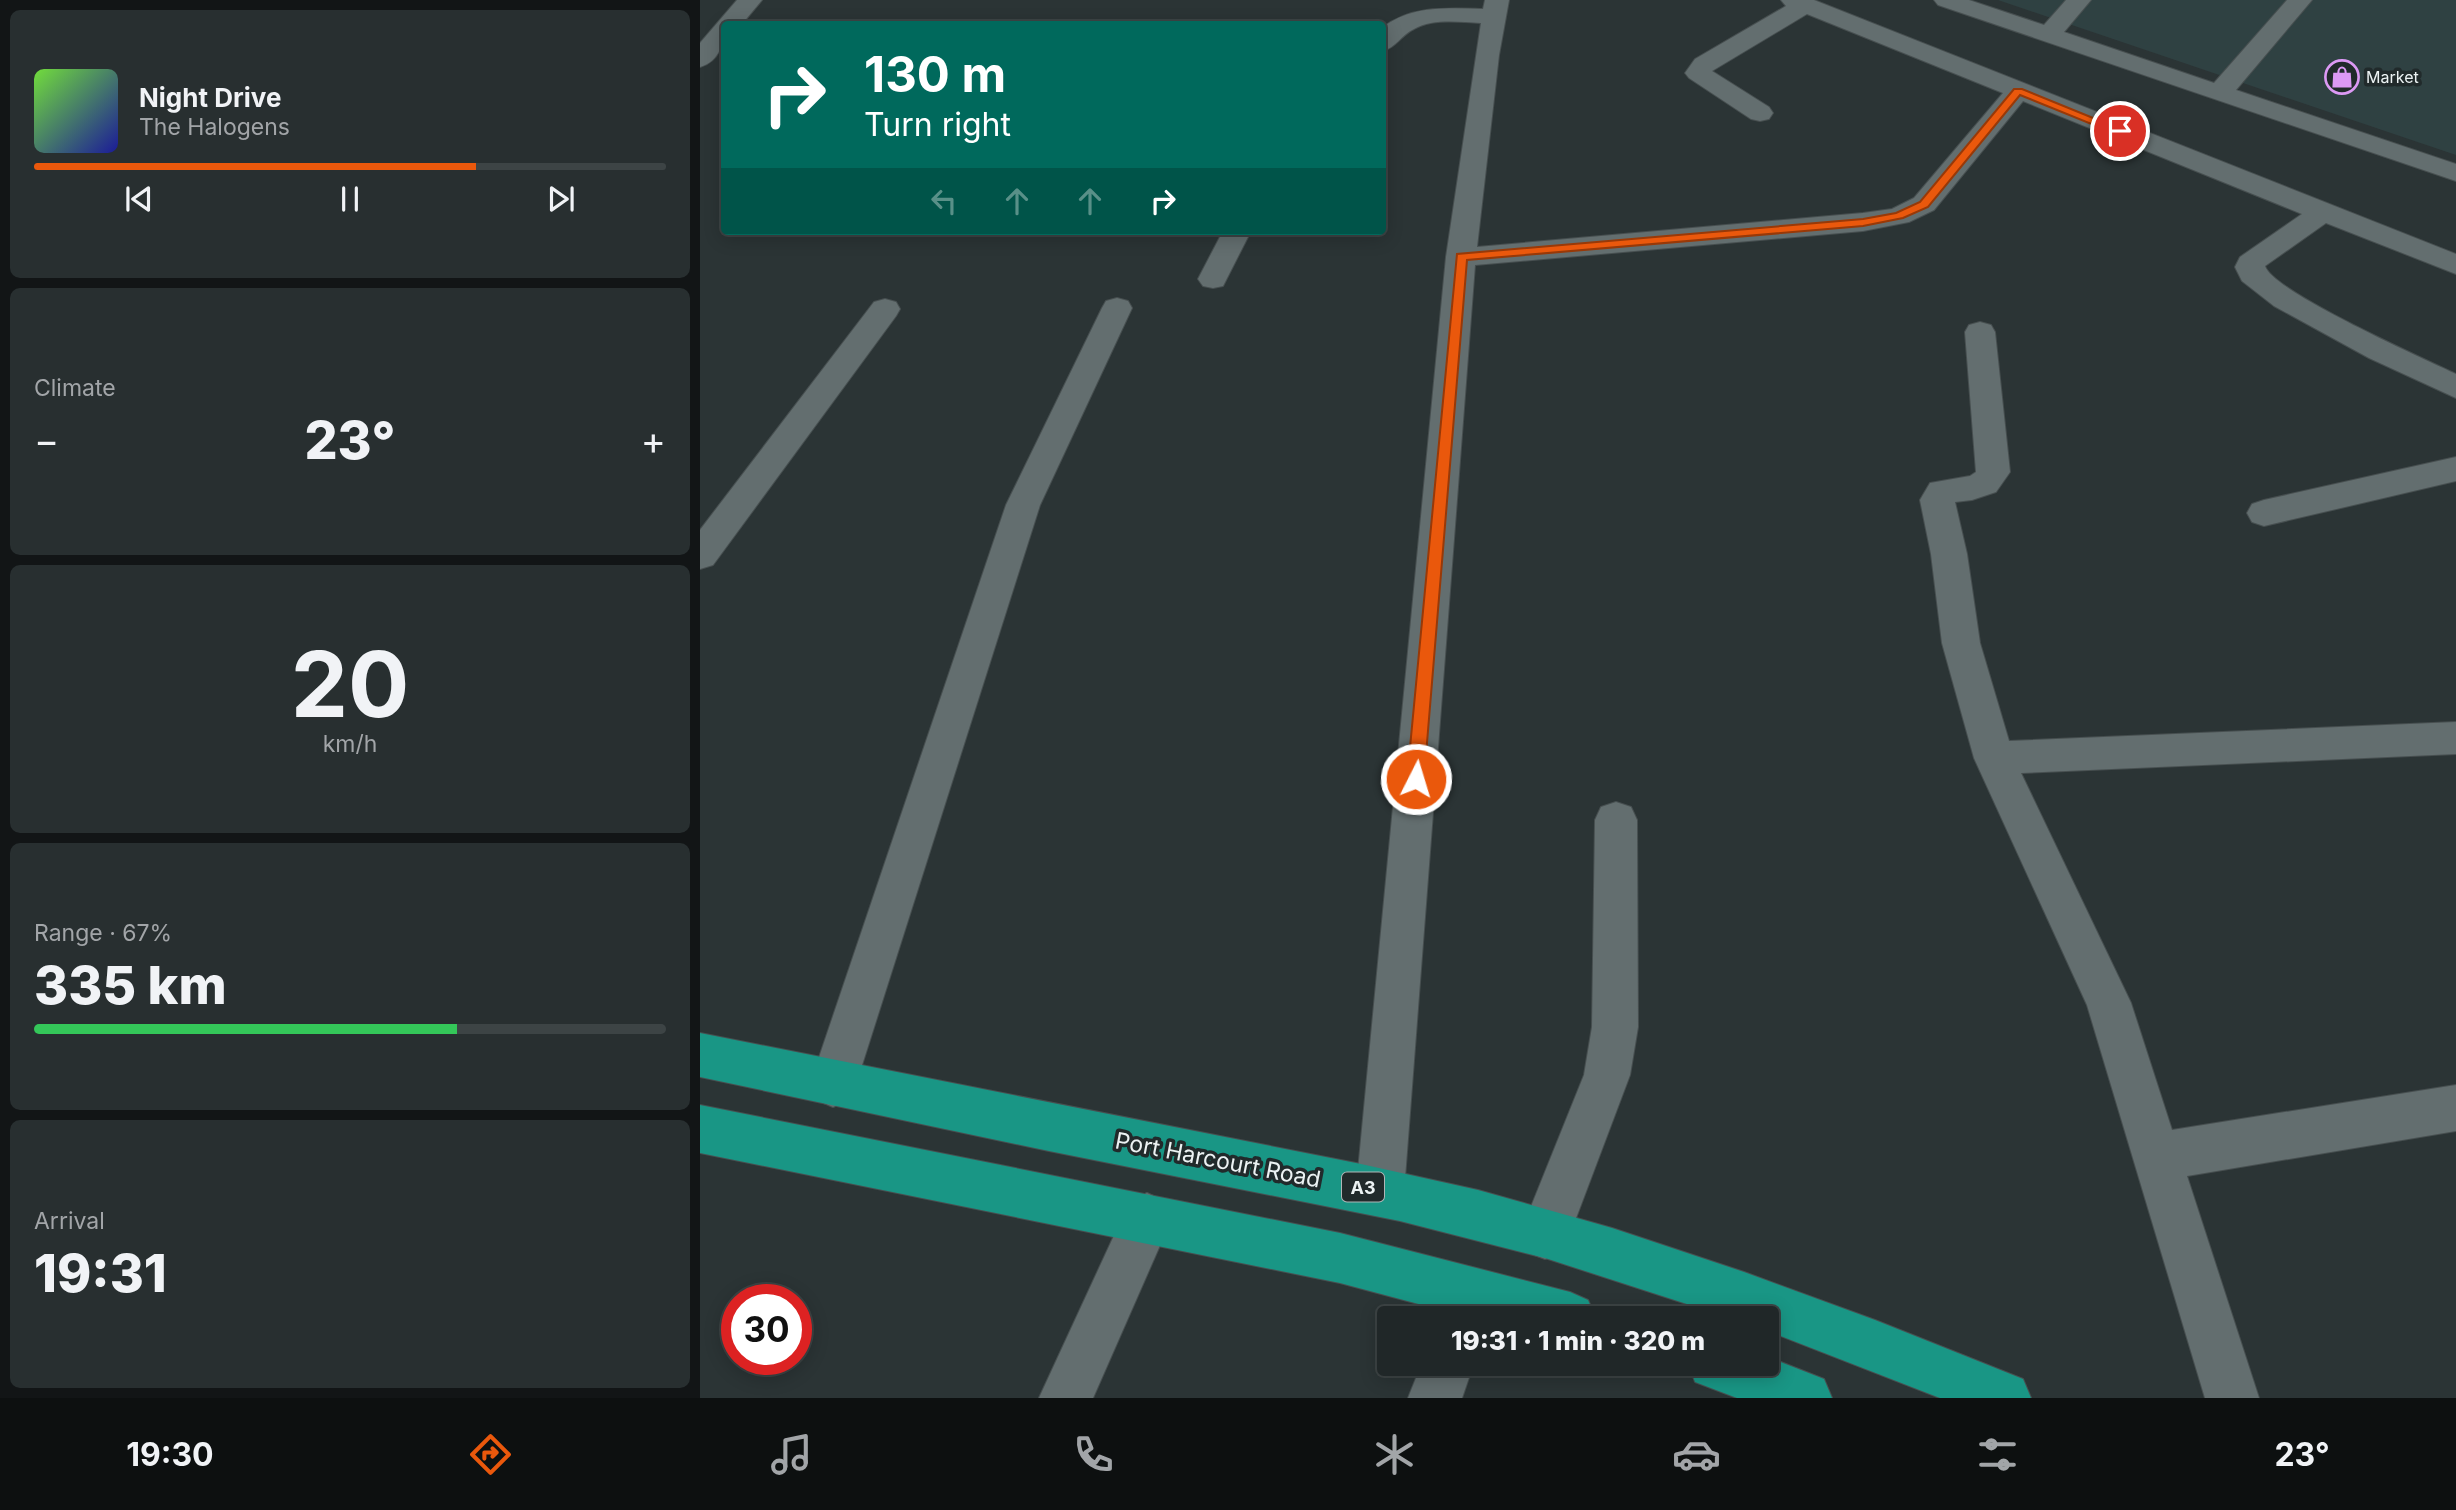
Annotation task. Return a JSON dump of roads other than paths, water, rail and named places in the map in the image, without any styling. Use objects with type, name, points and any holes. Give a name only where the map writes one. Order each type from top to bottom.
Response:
[{"type":"highway","name":"Port Harcourt Road","points":[[700,1055],[833,1084],[1380,1191],[1545,1234],[1725,1289],[1883,1347],[2004,1398]]},
{"type":"highway","points":[[700,1129],[1340,1258],[1470,1305]]},
{"type":"highway","points":[[1748,1376],[1805,1398]]},
{"type":"street","points":[[732,21],[750,0]]},
{"type":"street","points":[[1947,0],[2456,173]]},
{"type":"street","points":[[2049,34],[2079,0]]},
{"type":"street","points":[[2221,92],[2300,0]]},
{"type":"street","points":[[1760,113],[1698,73],[1704,64],[1800,2],[2456,265]]},
{"type":"street","points":[[1380,1191],[1461,257],[1495,8],[1411,8],[1386,40]]},
{"type":"street","points":[[700,59],[721,34]]},
{"type":"street","points":[[1461,257],[1863,222],[1899,216],[1924,204],[2018,91]]},
{"type":"street","points":[[2323,212],[2250,263],[2252,274],[2273,292],[2404,363],[2456,387]]},
{"type":"street","points":[[1213,279],[1235,235]]},
{"type":"street","points":[[833,1084],[1023,505],[1116,308]]},
{"type":"street","points":[[700,555],[885,309]]},
{"type":"street","points":[[1980,332],[1993,472],[1990,481],[1982,487],[1952,489],[1942,492],[1937,500],[1949,554],[1961,643],[1994,758],[2109,1003],[2232,1398]]},
{"type":"street","points":[[2264,513],[2456,469]]},
{"type":"street","points":[[1994,758],[2456,738]]},
{"type":"street","points":[[1545,1234],[1607,1075],[1615,1027],[1616,820]]},
{"type":"street","points":[[2157,1157],[2456,1108]]},
{"type":"street","points":[[1066,1398],[1147,1218]]},
{"type":"street","points":[[1435,1398],[1443,1376]]},
{"type":"place","name":"Market","points":[[2342,77]]}]
